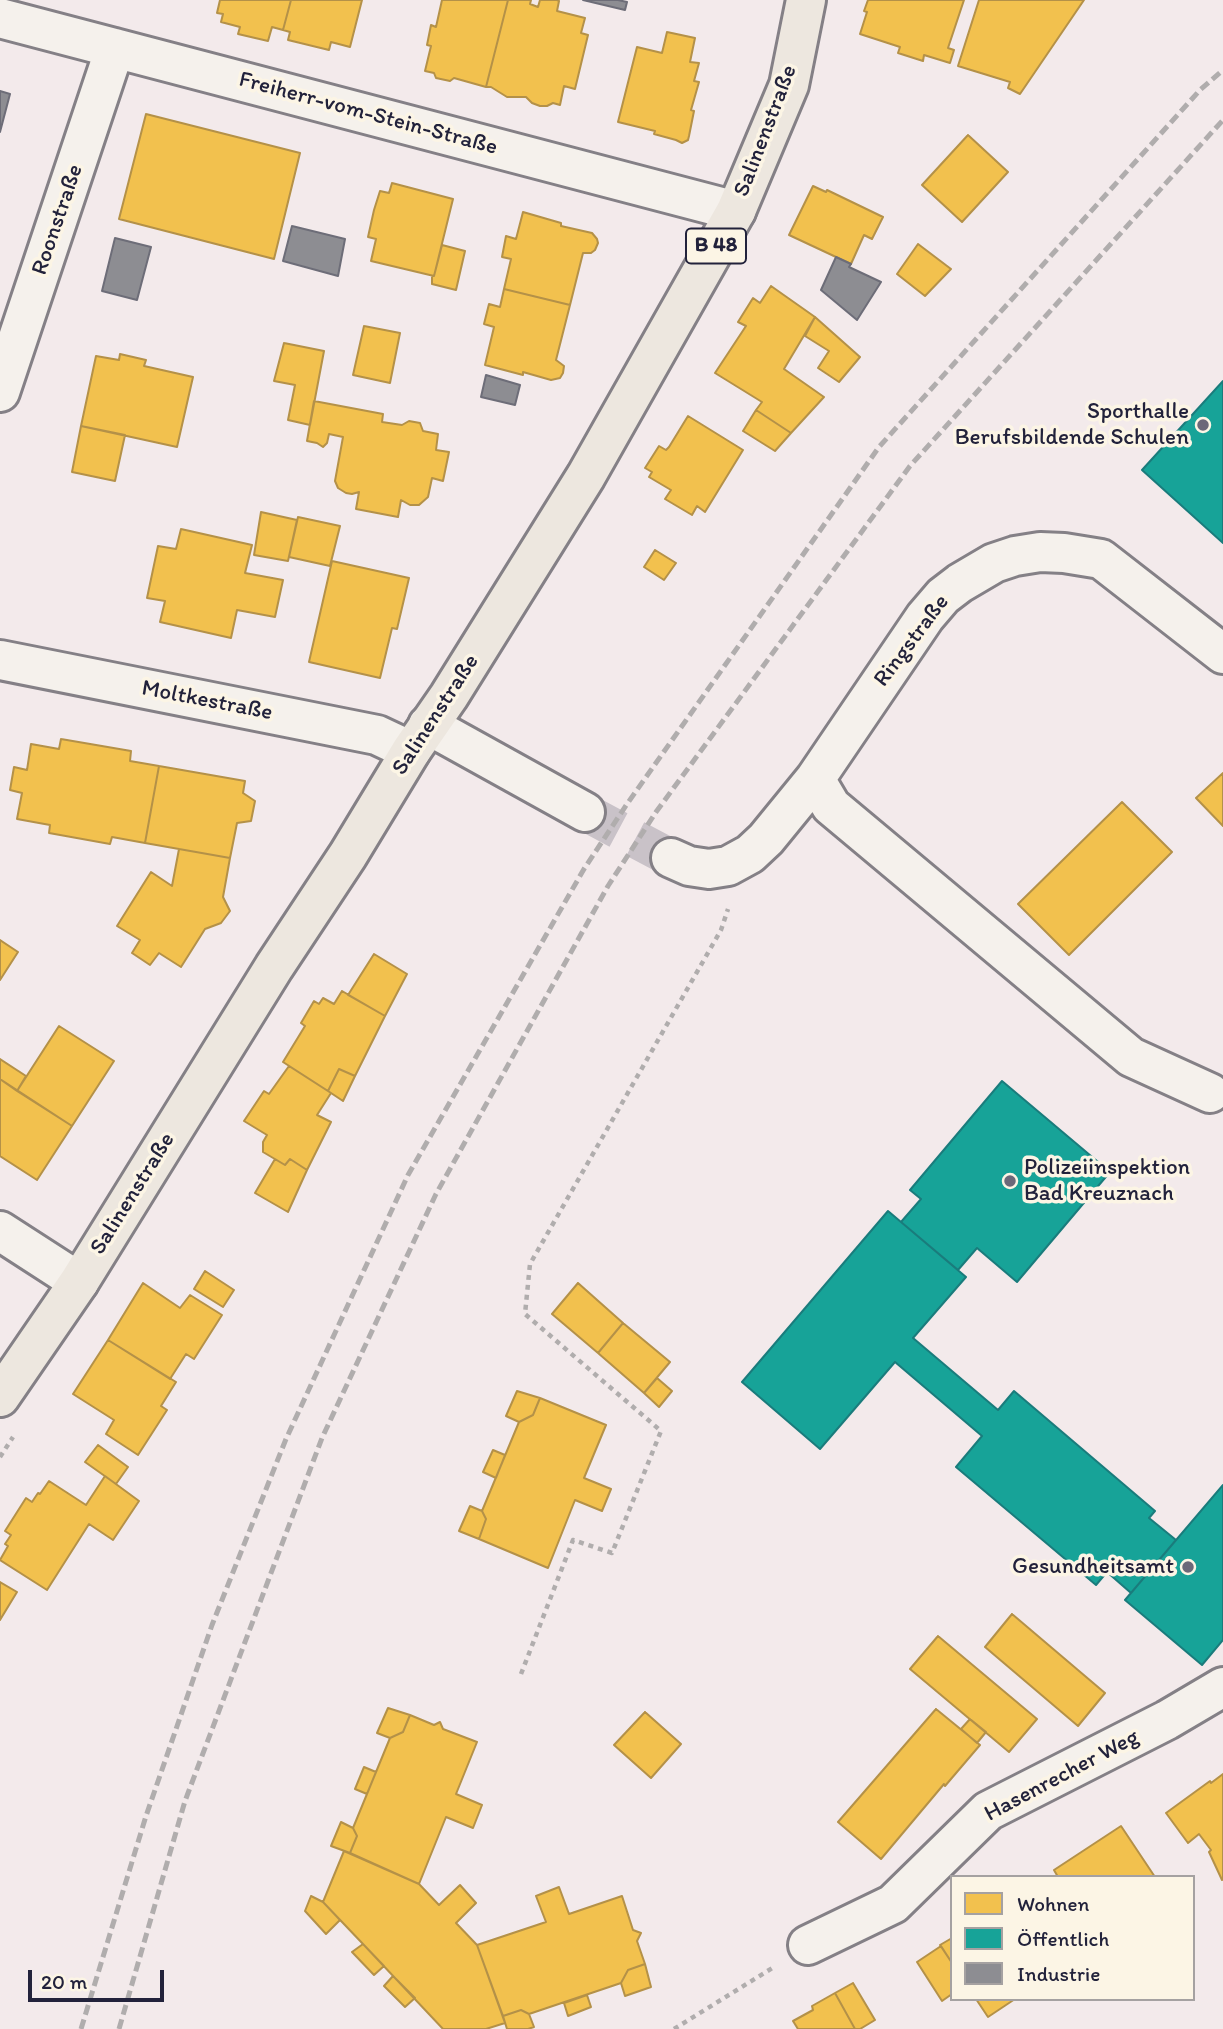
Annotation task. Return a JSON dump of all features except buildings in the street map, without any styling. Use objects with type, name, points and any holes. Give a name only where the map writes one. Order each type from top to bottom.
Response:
[{"type":"main road","name":"Salinenstraße","points":[[0,1397],[79,1282],[274,967],[348,855],[586,476],[736,211],[789,85],[806,0]]},
{"type":"street","name":"Freiherr-vom-Stein-Straße","points":[[0,18],[736,211]]},
{"type":"street","name":"Roonstraße","points":[[0,392],[115,48]]},
{"type":"street","name":"Ringstraße","points":[[728,866],[750,854],[816,779],[925,617],[943,596],[994,563],[1040,552],[1101,559],[1223,654]]},
{"type":"street","name":"Moltkestraße","points":[[0,660],[377,734],[419,738]]},
{"type":"street","points":[[419,738],[585,812]]},
{"type":"street","points":[[816,779],[831,806],[1131,1057],[1219,1093]]},
{"type":"street","points":[[671,859],[689,866],[709,869],[728,866]]},
{"type":"street","points":[[0,1231],[79,1282]]},
{"type":"street","name":"Hasenrecher Weg","points":[[808,1945],[893,1904],[988,1811],[1167,1720],[1223,1687]]},
{"type":"path","points":[[521,1674],[573,1539],[612,1553],[661,1432],[525,1314],[530,1264],[721,930],[729,908],[728,866]]},
{"type":"path","points":[[674,2029],[808,1945]]},
{"type":"tunnel","points":[[585,812],[671,858]]},
{"type":"railway","points":[[81,2029],[146,1816],[212,1625],[286,1439],[408,1175],[584,869],[879,447],[1200,90],[1223,70]]},
{"type":"railway","points":[[119,2029],[185,1801],[322,1438],[436,1194],[608,886],[656,812],[910,466],[1223,120]]},
{"type":"place","name":"Sporthalle Berufsbildende Schulen","points":[[1203,425]]},
{"type":"place","name":"Polizeiinspektion Bad Kreuznach","points":[[1010,1181]]},
{"type":"place","name":"Gesundheitsamt","points":[[1188,1567]]}]
